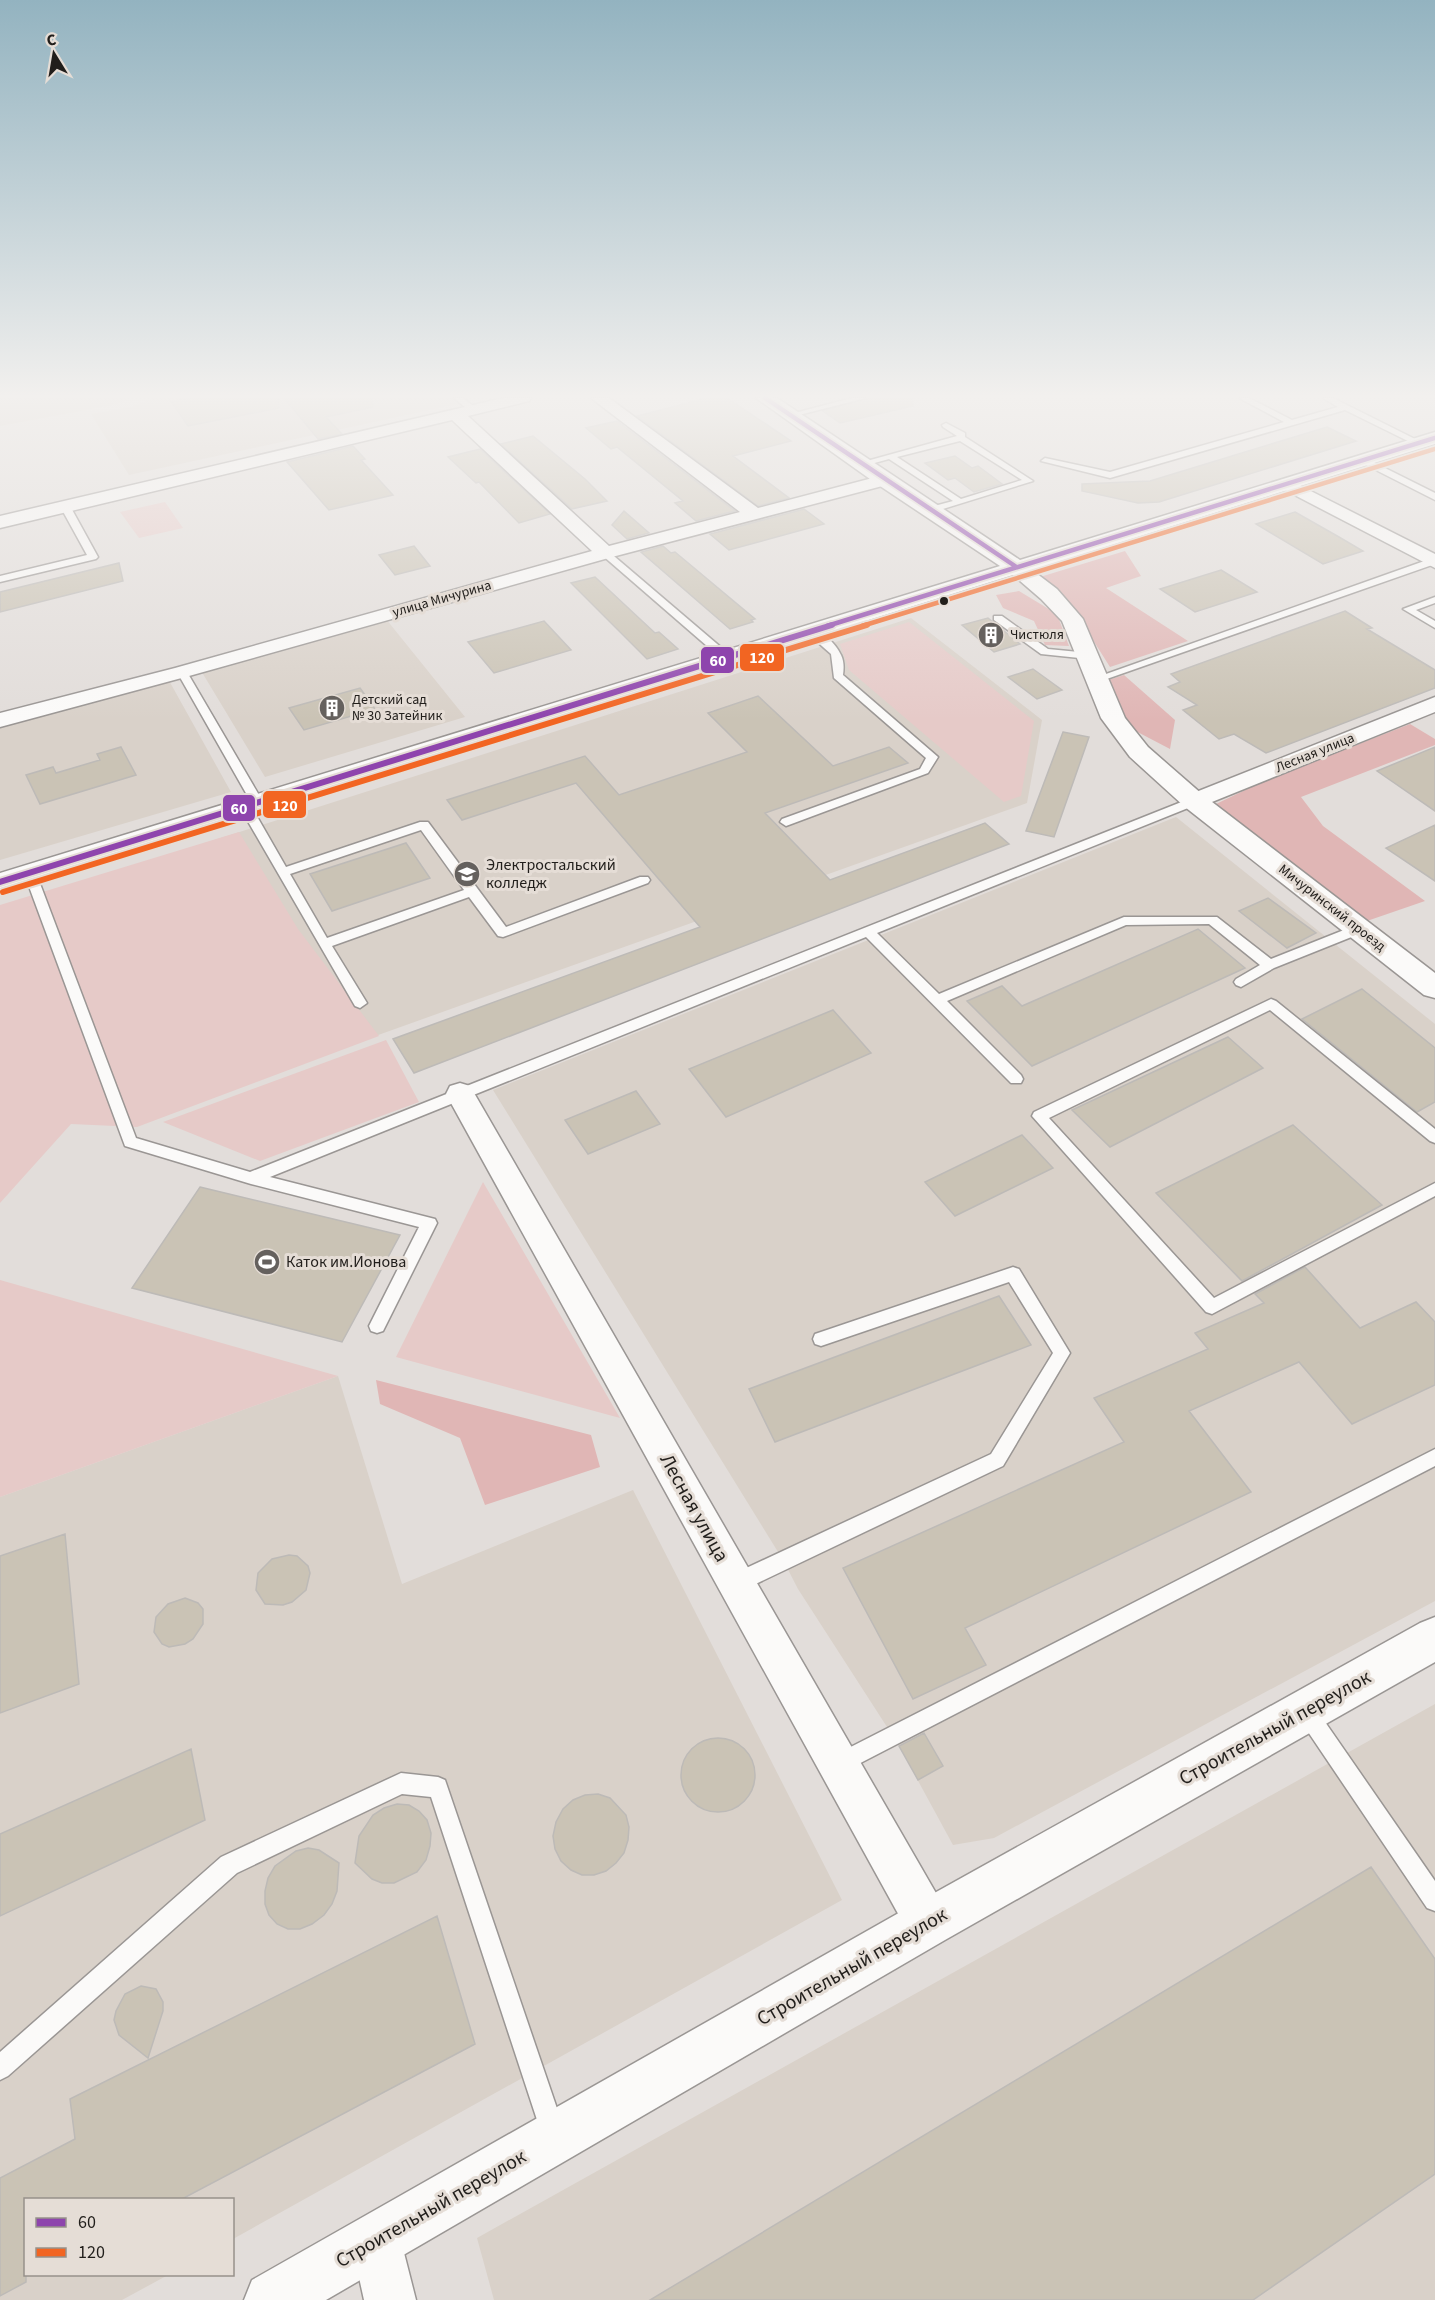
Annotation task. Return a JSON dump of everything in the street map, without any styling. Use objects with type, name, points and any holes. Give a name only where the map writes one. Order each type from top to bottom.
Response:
[{"type":"street","points":[[556,505],[604,553]]},
{"type":"street","points":[[743,505],[756,515]]},
{"type":"street","name":"улица Мичурина","points":[[0,720],[182,672],[604,553],[791,505]]},
{"type":"street","name":"Мичуринский проезд","points":[[923,505],[1015,566],[1049,594],[1072,619],[1124,735],[1138,752],[1194,801],[1435,988]]},
{"type":"street","points":[[0,882],[1216,505]]},
{"type":"street","points":[[1327,505],[1434,562]]},
{"type":"street","points":[[0,522],[65,506]]},
{"type":"street","name":"Лесная улица","points":[[1194,801],[1435,704]]},
{"type":"street","name":"Лесная улица","points":[[460,1094],[928,1923]]},
{"type":"street","name":"Строительный переулок","points":[[272,2300],[928,1923],[1435,1638]]},
{"type":"street","points":[[376,2241],[390,2300]]},
{"type":"lane","points":[[930,510],[947,505]]},
{"type":"lane","points":[[0,579],[93,556],[65,506]]},
{"type":"lane","points":[[604,553],[726,657]]},
{"type":"lane","points":[[998,618],[1045,652],[1093,667],[1434,562]]},
{"type":"lane","points":[[1435,600],[1408,609],[1435,625]]},
{"type":"lane","points":[[786,822],[924,771],[932,757],[838,676],[840,661],[835,649],[810,630]]},
{"type":"lane","points":[[182,672],[251,804],[283,872],[360,1003]]},
{"type":"lane","points":[[251,1178],[1194,801]]},
{"type":"lane","points":[[283,872],[424,825],[503,933],[644,880]]},
{"type":"lane","points":[[30,873],[130,1142],[251,1178],[429,1223],[377,1326]]},
{"type":"lane","points":[[324,944],[472,892]]},
{"type":"lane","points":[[937,1000],[1124,921],[1212,920],[1269,965]]},
{"type":"lane","points":[[1241,982],[1269,965],[1359,929]]},
{"type":"lane","points":[[868,931],[1016,1079]]},
{"type":"lane","points":[[1435,1137],[1271,1004],[1039,1116],[1212,1307],[1435,1189]]},
{"type":"lane","points":[[736,1583],[997,1460],[1062,1353],[1013,1274],[821,1339]]},
{"type":"lane","points":[[838,1764],[1435,1457]]},
{"type":"lane","points":[[1305,1711],[1435,1900]]},
{"type":"lane","points":[[0,2068],[229,1865],[401,1783],[438,1787],[555,2138]]},
{"type":"shaded area","points":[[150,505],[167,505],[183,528],[139,538],[120,512]]},
{"type":"shaded area","points":[[1125,551],[1141,576],[1106,588],[1188,641],[1110,667],[1074,610],[1040,577]]},
{"type":"shaded area","points":[[1019,591],[1057,614],[1069,646],[1045,645],[1034,621],[1003,608],[996,595]]},
{"type":"shaded area","name":"Электростальский колледж","points":[[911,618],[1042,720],[1027,803],[146,1118],[61,889]]},
{"type":"shaded area","points":[[386,619],[465,717],[265,777],[200,669]]},
{"type":"shaded area","points":[[909,622],[1034,721],[1021,796],[1004,802],[849,670],[840,644]]},
{"type":"shaded area","points":[[1124,675],[1175,720],[1170,749],[1128,727],[1105,681]]},
{"type":"shaded area","points":[[167,677],[231,792],[0,860],[0,722]]},
{"type":"shaded area","points":[[1410,724],[1435,739],[1435,745],[1301,797],[1323,826],[1425,901],[1364,922],[1214,805],[1264,781]]},
{"type":"shaded area","points":[[1176,817],[1435,1024],[1435,1601],[994,1838],[953,1845],[898,1744],[798,1589],[783,1560],[493,1090]]},
{"type":"shaded area","points":[[239,832],[298,929],[379,1036],[137,1127],[71,1124],[0,1203],[0,905]]},
{"type":"shaded area","points":[[386,1040],[419,1102],[260,1161],[163,1122]]},
{"type":"shaded area","points":[[483,1182],[620,1418],[396,1357]]},
{"type":"shaded area","points":[[0,1280],[338,1376],[0,1497]]},
{"type":"shaded area","points":[[338,1376],[402,1584],[633,1490],[842,1900],[234,2238],[234,2198],[24,2198],[24,2276],[166,2276],[122,2300],[0,2300],[0,1497]]},
{"type":"shaded area","points":[[376,1380],[591,1435],[600,1467],[485,1505],[460,1438],[380,1404]]},
{"type":"shaded area","points":[[1435,1704],[1435,2300],[494,2300],[477,2238]]},
{"type":"building","points":[[325,505],[349,505],[329,510]]},
{"type":"building","points":[[502,505],[541,505],[550,514],[519,523]]},
{"type":"building","points":[[568,505],[588,505],[572,509]]},
{"type":"building","points":[[678,505],[728,505],[735,511],[696,521]]},
{"type":"building","points":[[804,509],[824,524],[729,550],[710,534]]},
{"type":"building","points":[[624,511],[649,533],[627,539],[612,525]]},
{"type":"building","points":[[1295,512],[1363,551],[1323,564],[1256,524]]},
{"type":"building","points":[[414,546],[430,566],[395,575],[379,555]]},
{"type":"building","points":[[663,546],[671,553],[675,552],[755,619],[751,620],[753,622],[730,629],[641,552]]},
{"type":"building","points":[[119,563],[123,581],[0,612],[0,592]]},
{"type":"building","points":[[1221,570],[1257,592],[1195,612],[1160,589]]},
{"type":"building","points":[[595,577],[655,633],[659,632],[678,649],[647,659],[571,583]]},
{"type":"building","points":[[1345,611],[1372,628],[1367,629],[1435,670],[1435,688],[1266,753],[1234,734],[1219,739],[1183,710],[1197,705],[1168,687],[1180,682],[1171,674]]},
{"type":"building","name":"Чистюля","points":[[988,618],[1020,644],[994,652],[962,625]]},
{"type":"building","points":[[544,621],[571,650],[494,673],[468,642]]},
{"type":"building","points":[[1033,669],[1062,690],[1037,699],[1008,677]]},
{"type":"building","name":"Детский сад № 30 Затейник","points":[[360,688],[375,709],[304,730],[289,708]]},
{"type":"building","points":[[758,696],[833,766],[889,747],[908,763],[765,813],[830,880],[985,823],[1009,844],[414,1073],[393,1039],[700,927],[576,783],[462,820],[447,800],[585,756],[619,795],[747,752],[708,713]]},
{"type":"building","points":[[1063,732],[1089,737],[1054,837],[1026,831]]},
{"type":"building","points":[[121,747],[136,775],[40,804],[26,775],[53,767],[56,773],[100,760],[97,754]]},
{"type":"building","points":[[1435,747],[1435,811],[1377,771]]},
{"type":"building","points":[[1435,825],[1435,881],[1386,848]]},
{"type":"building","points":[[406,843],[430,878],[332,911],[310,874]]},
{"type":"building","points":[[1268,898],[1316,933],[1287,948],[1239,911]]},
{"type":"building","points":[[1198,929],[1245,968],[1032,1066],[967,1001],[1002,986],[1022,1006]]},
{"type":"building","points":[[1362,989],[1435,1048],[1435,1102],[1417,1112],[1302,1019]]},
{"type":"building","points":[[833,1010],[871,1053],[726,1117],[689,1069]]},
{"type":"building","points":[[1228,1037],[1263,1068],[1110,1147],[1072,1110]]},
{"type":"building","points":[[636,1091],[660,1124],[588,1154],[565,1120]]},
{"type":"building","points":[[1293,1125],[1382,1205],[1242,1281],[1156,1193]]},
{"type":"building","points":[[1022,1135],[1053,1168],[955,1216],[925,1182]]},
{"type":"building","name":"Каток им.Ионова","points":[[200,1187],[400,1235],[342,1342],[132,1288]]},
{"type":"building","points":[[1305,1267],[1360,1328],[1416,1302],[1435,1322],[1435,1385],[1352,1424],[1299,1362],[1189,1411],[1251,1492],[965,1628],[986,1665],[913,1699],[843,1568],[1124,1442],[1094,1398],[1208,1349],[1195,1333],[1264,1303],[1255,1294]]},
{"type":"building","points":[[999,1296],[1031,1345],[775,1442],[749,1389]]},
{"type":"building","points":[[65,1534],[79,1684],[0,1713],[0,1556]]},
{"type":"building","points":[[289,1555],[297,1556],[308,1566],[310,1573],[306,1590],[292,1602],[283,1605],[265,1604],[256,1590],[258,1573],[272,1559]]},
{"type":"building","points":[[185,1598],[198,1603],[203,1609],[203,1624],[193,1639],[185,1644],[169,1647],[162,1644],[154,1632],[156,1617],[168,1604]]},
{"type":"building","points":[[924,1733],[943,1766],[918,1780],[899,1746]]},
{"type":"building","points":[[718,1738],[739,1744],[749,1754],[755,1775],[749,1796],[739,1806],[718,1812],[697,1806],[687,1796],[681,1775],[687,1754],[697,1744]]},
{"type":"building","points":[[191,1749],[205,1820],[0,1916],[0,1834]]},
{"type":"building","points":[[598,1794],[610,1798],[626,1815],[629,1827],[628,1840],[624,1853],[606,1871],[594,1875],[582,1875],[571,1870],[561,1861],[555,1849],[553,1836],[556,1822],[563,1809],[573,1800],[585,1795]]},
{"type":"building","points":[[397,1804],[409,1805],[427,1820],[431,1833],[430,1846],[426,1860],[417,1872],[394,1883],[382,1883],[372,1879],[355,1863],[359,1836],[373,1815]]},
{"type":"building","points":[[308,1848],[319,1850],[339,1863],[337,1891],[324,1915],[300,1929],[288,1929],[277,1924],[269,1915],[265,1904],[268,1878],[275,1866],[296,1851]]},
{"type":"building","points":[[1371,1867],[1435,1959],[1435,2174],[1253,2300],[650,2300]]},
{"type":"building","points":[[437,1916],[475,2044],[184,2198],[24,2198],[24,2276],[26,2276],[26,2282],[0,2296],[0,2178],[75,2139],[70,2099]]},
{"type":"building","points":[[141,1986],[156,1989],[163,2002],[163,2011],[148,2058],[119,2035],[114,2020],[125,1994]]},
{"type":"transit line","name":"60","points":[[925,505],[1015,566]]},
{"type":"transit line","name":"60","points":[[0,882],[1217,505]]},
{"type":"transit line","name":"120","points":[[3,892],[1253,505]]},
{"type":"place","name":"Чистюля","points":[[991,635]]},
{"type":"place","name":"Детский сад № 30 Затейник","points":[[332,708]]},
{"type":"place","name":"Электростальский колледж","points":[[467,874]]},
{"type":"place","name":"Каток им.Ионова","points":[[267,1262]]}]
